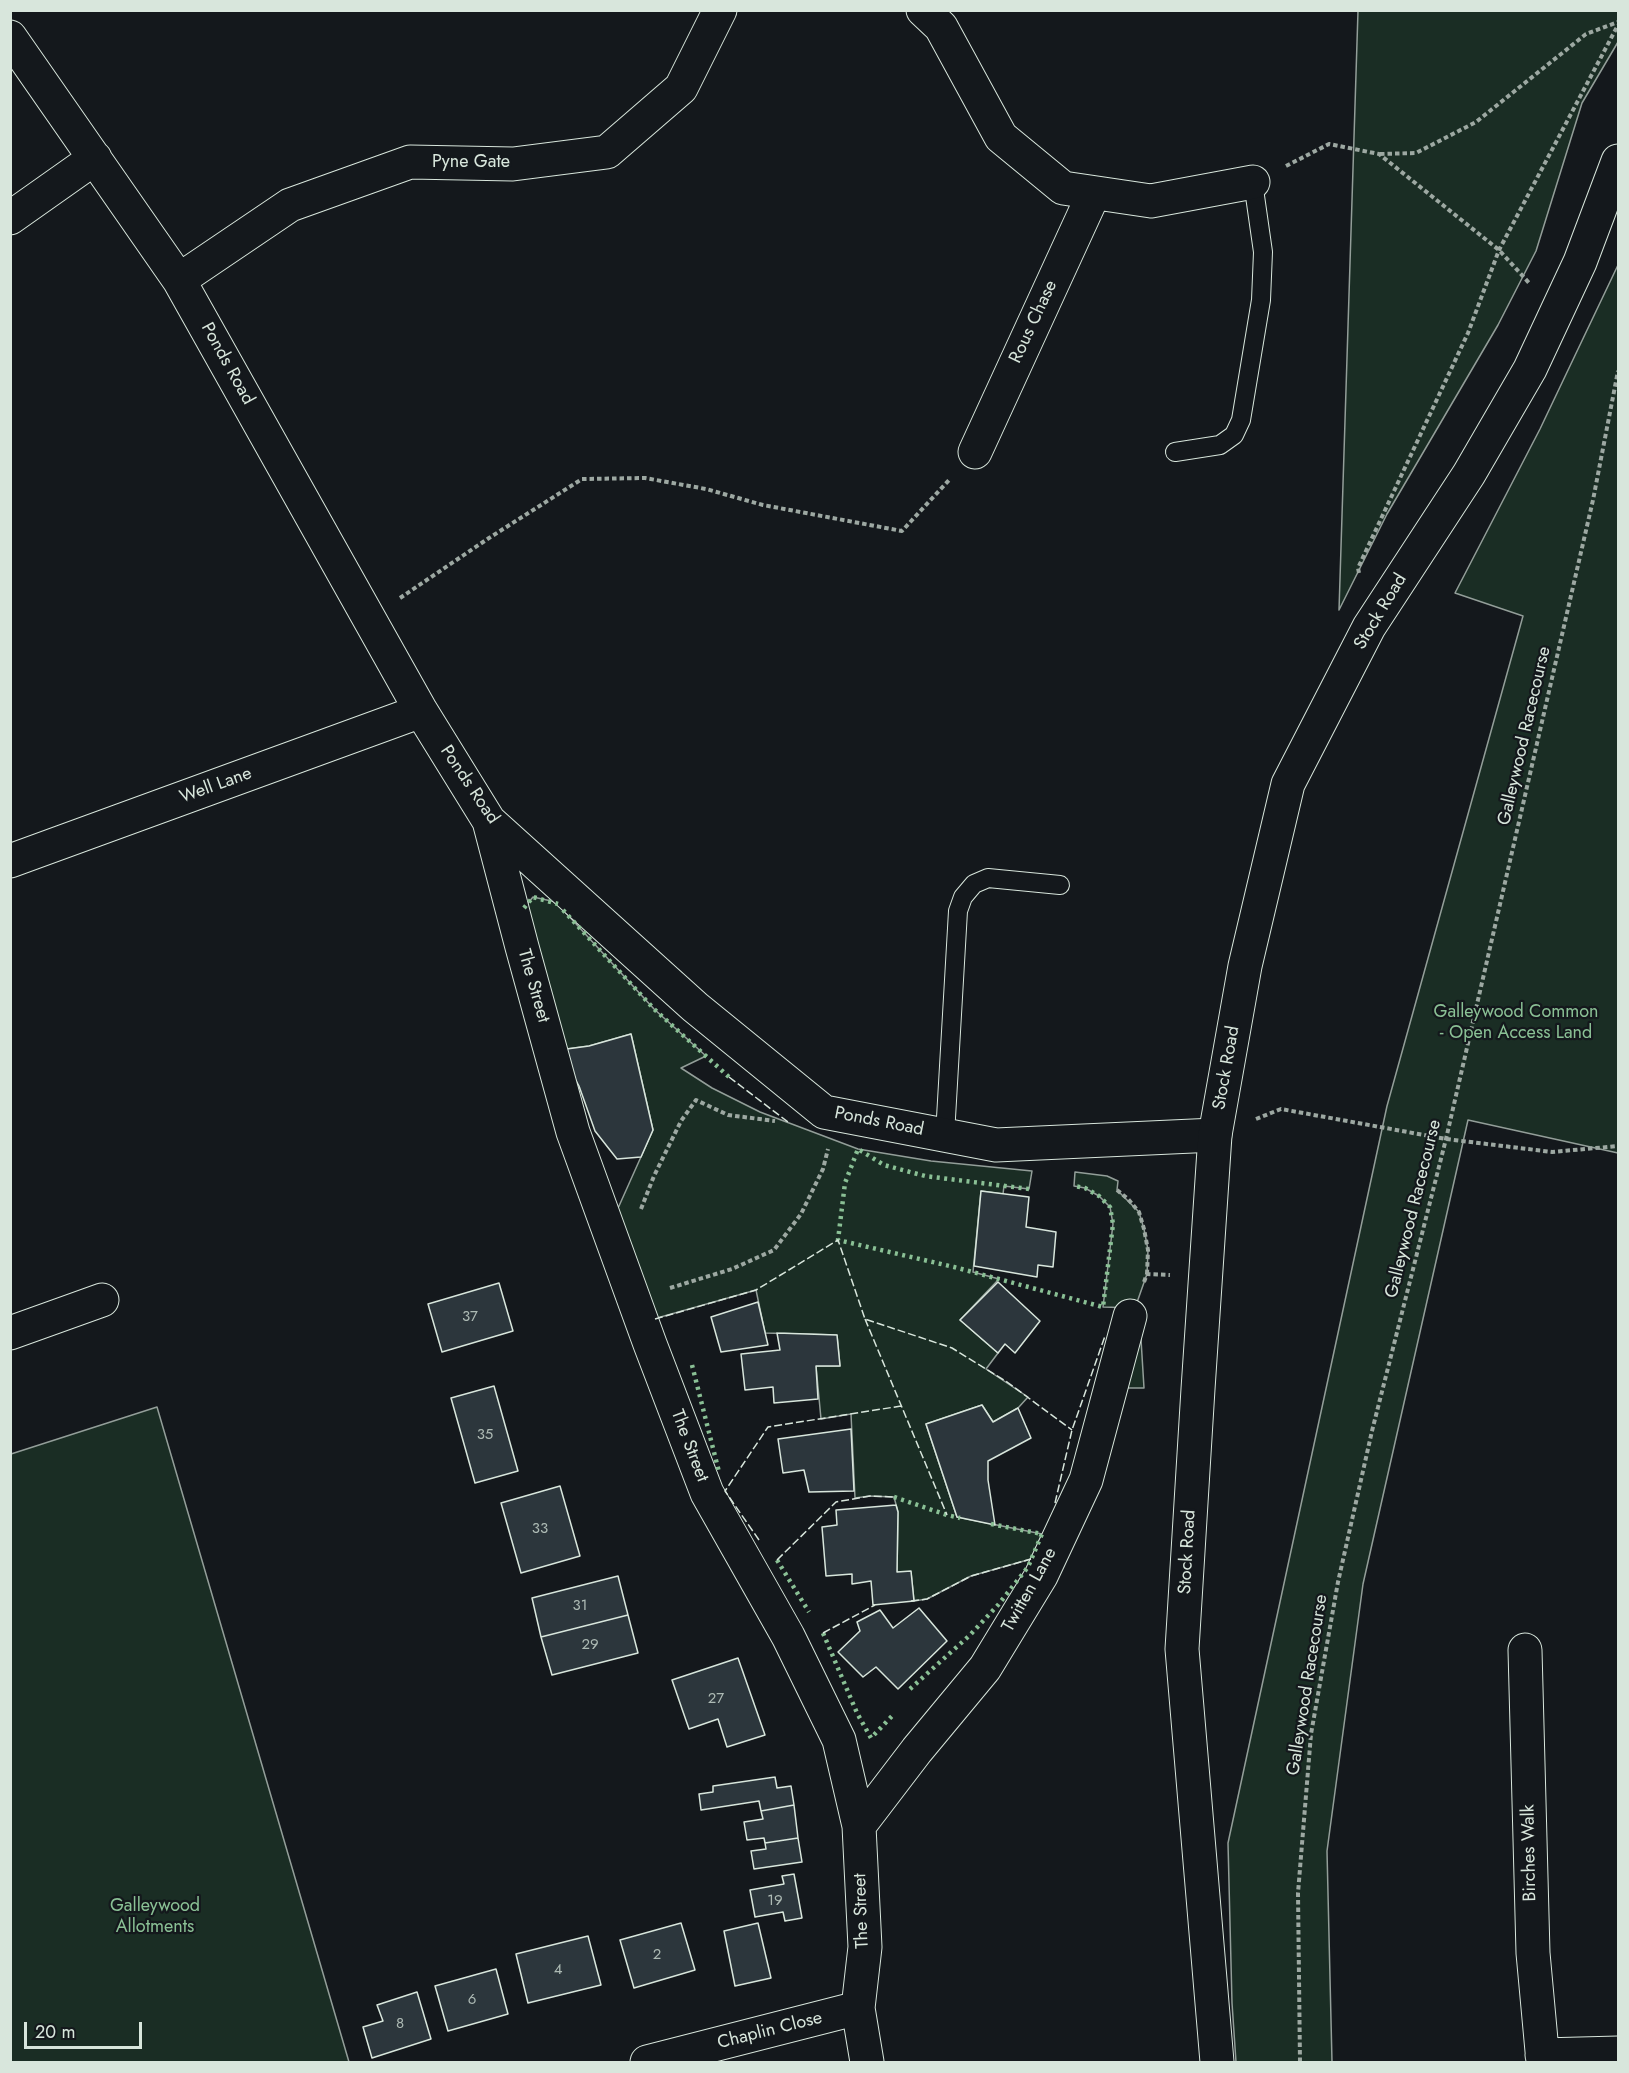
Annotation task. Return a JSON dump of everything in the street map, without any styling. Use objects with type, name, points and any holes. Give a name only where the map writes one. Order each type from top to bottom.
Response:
[{"type":"street","name":"Pyne Gate","points":[[179,280],[290,205],[410,162],[513,164],[607,152],[681,88],[720,10]]},
{"type":"street","points":[[923,10],[941,27],[1001,136],[1063,188],[1151,201],[1253,182]]},
{"type":"street","name":"Ponds Road","points":[[10,37],[179,280],[421,711],[489,821],[695,1007],[825,1112],[996,1145],[1215,1135]]},
{"type":"street","points":[[10,218],[95,158]]},
{"type":"street","name":"Stock Road","points":[[1217,2062],[1182,1649],[1215,1135],[1245,966],[1288,784],[1369,627],[1469,474],[1530,369],[1580,262],[1618,161]]},
{"type":"street","name":"Rous Chase","points":[[975,452],[1094,193]]},
{"type":"street","name":"Well Lane","points":[[10,861],[421,711]]},
{"type":"street","name":"The Street","points":[[489,821],[573,1132],[707,1493],[788,1636],[839,1740],[859,1826],[865,1947],[858,2008],[867,2062]]},
{"type":"street","points":[[13,1324],[102,1300]]},
{"type":"street","name":"Twitten Lane","points":[[859,1826],[917,1750],[985,1668],[1041,1576],[1086,1480],[1130,1316]]},
{"type":"street","name":"Birches Walk","points":[[1525,1650],[1533,1953],[1543,2059],[1618,2053]]},
{"type":"street","name":"Chaplin Close","points":[[647,2062],[858,2008]]},
{"type":"lane","points":[[1175,452],[1220,445],[1234,435],[1241,420],[1261,300],[1263,252],[1253,182]]},
{"type":"lane","points":[[945,1135],[958,911],[963,897],[974,884],[988,878],[1060,885]]},
{"type":"path","points":[[1253,182],[1329,144],[1379,154],[1416,153],[1476,122],[1587,34],[1618,23]]},
{"type":"path","points":[[1369,627],[1358,568],[1468,333],[1499,250],[1618,23]]},
{"type":"path","points":[[1379,154],[1499,250],[1523,275],[1555,317]]},
{"type":"path","name":"Galleywood Racecourse","points":[[1300,2062],[1298,1893],[1311,1734],[1338,1582],[1370,1443],[1446,1139],[1593,500],[1618,371]]},
{"type":"path","points":[[369,619],[582,479],[645,478],[706,489],[763,505],[902,531],[975,452]]},
{"type":"path","points":[[641,1209],[654,1176],[681,1121],[696,1100],[728,1115],[788,1122],[801,1093]]},
{"type":"path","points":[[1215,1135],[1281,1109],[1446,1139],[1552,1152],[1618,1146]]},
{"type":"path","points":[[635,1301],[732,1269],[774,1251],[801,1214],[823,1169],[829,1146]]},
{"type":"path","points":[[1117,1190],[1139,1212],[1148,1250],[1147,1274],[1130,1316]]},
{"type":"path","points":[[1147,1274],[1206,1275]]},
{"type":"green space","points":[[1358,11],[1618,11],[1618,42],[1582,103],[1536,251],[1498,325],[1387,514],[1339,610]]},
{"type":"green space","name":"Galleywood Common - Open Access Land","points":[[1618,265],[1618,1153],[1468,1120],[1363,1584],[1327,1851],[1332,2062],[1236,2062],[1232,2003],[1228,1843],[1387,1106],[1523,616],[1455,593],[1540,429]]},
{"type":"green space","points":[[533,897],[556,902],[654,1009],[706,1056],[681,1068],[712,1088],[760,1112],[858,1149],[931,1161],[1032,1171],[1029,1189],[1004,1186],[1003,1194],[981,1191],[973,1272],[999,1279],[960,1320],[998,1353],[986,1369],[1028,1397],[1018,1408],[993,1422],[982,1405],[926,1424],[957,1517],[1042,1534],[1031,1559],[971,1576],[927,1599],[914,1601],[911,1572],[897,1572],[898,1512],[894,1497],[855,1498],[851,1414],[821,1419],[816,1366],[840,1366],[837,1335],[765,1333],[756,1290],[643,1322],[609,1221],[619,1206],[653,1130],[631,1034],[589,1046],[559,1050],[524,908]]},
{"type":"green space","points":[[1075,1172],[1107,1176],[1118,1181],[1117,1190],[1139,1212],[1148,1250],[1147,1274],[1135,1308],[1103,1307],[1113,1224],[1110,1207],[1099,1196],[1085,1188],[1074,1186]]},
{"type":"green space","points":[[1139,1307],[1144,1388],[1122,1388]]},
{"type":"green space","name":"Galleywood Allotments","points":[[157,1407],[349,2062],[11,2062],[11,1454]]},
{"type":"building","points":[[631,1034],[653,1130],[641,1157],[617,1159],[595,1131],[579,1086],[559,1050],[589,1046]]},
{"type":"building","points":[[981,1191],[1029,1197],[1026,1227],[1056,1232],[1053,1267],[1038,1265],[1037,1277],[974,1266]]},
{"type":"building","points":[[998,1282],[1040,1321],[1015,1353],[1005,1344],[998,1353],[960,1320]]},
{"type":"building","points":[[499,1283],[513,1331],[442,1352],[428,1304]]},
{"type":"building","points":[[758,1302],[768,1345],[721,1352],[711,1317]]},
{"type":"building","points":[[777,1333],[837,1335],[840,1366],[816,1366],[818,1399],[774,1403],[773,1387],[745,1390],[741,1354],[780,1350]]},
{"type":"building","points":[[494,1386],[518,1471],[475,1483],[451,1398]]},
{"type":"building","points":[[982,1405],[993,1422],[1018,1408],[1031,1438],[988,1461],[988,1480],[995,1525],[957,1517],[926,1424]]},
{"type":"building","points":[[851,1429],[854,1491],[809,1492],[804,1470],[783,1473],[778,1439]]},
{"type":"building","points":[[560,1486],[580,1556],[521,1573],[501,1503]]},
{"type":"building","points":[[896,1505],[898,1512],[897,1572],[911,1571],[914,1601],[873,1605],[871,1581],[852,1584],[852,1574],[826,1576],[822,1527],[837,1525],[836,1510]]},
{"type":"building","points":[[618,1576],[628,1615],[541,1637],[532,1598]]},
{"type":"building","points":[[919,1608],[947,1641],[898,1689],[876,1667],[863,1677],[838,1652],[860,1631],[857,1622],[880,1610],[893,1628]]},
{"type":"building","points":[[628,1615],[638,1653],[552,1675],[541,1637]]},
{"type":"building","points":[[738,1658],[765,1735],[727,1747],[718,1719],[689,1729],[672,1680]]},
{"type":"building","points":[[775,1777],[777,1788],[791,1786],[794,1805],[761,1811],[759,1801],[701,1810],[699,1794],[713,1792],[713,1786]]},
{"type":"building","points":[[794,1805],[798,1838],[765,1843],[764,1838],[747,1840],[744,1822],[763,1819],[761,1811]]},
{"type":"building","points":[[798,1838],[802,1862],[754,1869],[751,1851],[766,1849],[765,1843]]},
{"type":"building","points":[[794,1874],[802,1918],[785,1921],[783,1912],[755,1917],[750,1890],[784,1884],[782,1876]]},
{"type":"building","points":[[681,1923],[695,1970],[634,1988],[620,1940]]},
{"type":"building","points":[[758,1923],[771,1978],[735,1986],[724,1931]]},
{"type":"building","points":[[588,1936],[601,1985],[528,2003],[516,1954]]},
{"type":"building","points":[[496,1969],[508,2014],[448,2031],[435,1986]]},
{"type":"building","points":[[417,1992],[431,2039],[372,2058],[363,2027],[383,2021],[377,2005]]},
{"type":"hedge","points":[[524,908],[533,897],[558,904]]},
{"type":"hedge","points":[[563,910],[654,1009],[729,1077]]},
{"type":"hedge","points":[[1029,1189],[925,1176],[884,1165],[858,1149],[845,1183],[838,1240],[954,1267],[1103,1307],[1113,1224],[1110,1207],[1099,1196],[1085,1188],[1074,1186]]},
{"type":"hedge","points":[[692,1365],[719,1472]]},
{"type":"hedge","points":[[894,1497],[960,1518]]},
{"type":"hedge","points":[[910,1689],[970,1635],[998,1605],[1028,1567],[1042,1534],[991,1524]]},
{"type":"hedge","points":[[777,1560],[809,1612]]},
{"type":"hedge","points":[[823,1633],[857,1713],[871,1738],[893,1715]]},
{"type":"fence","points":[[729,1077],[788,1122]]},
{"type":"fence","points":[[655,1319],[756,1290],[838,1240],[865,1319],[952,1348],[1007,1382],[1072,1430]]},
{"type":"fence","points":[[865,1319],[947,1515]]},
{"type":"fence","points":[[1055,1503],[1072,1430],[1105,1336]]},
{"type":"fence","points":[[759,1540],[725,1491],[768,1427],[901,1406]]},
{"type":"fence","points":[[777,1560],[836,1502],[870,1496],[894,1497]]},
{"type":"fence","points":[[911,1601],[927,1599],[971,1576],[1031,1559]]},
{"type":"fence","points":[[823,1633],[875,1605]]}]
